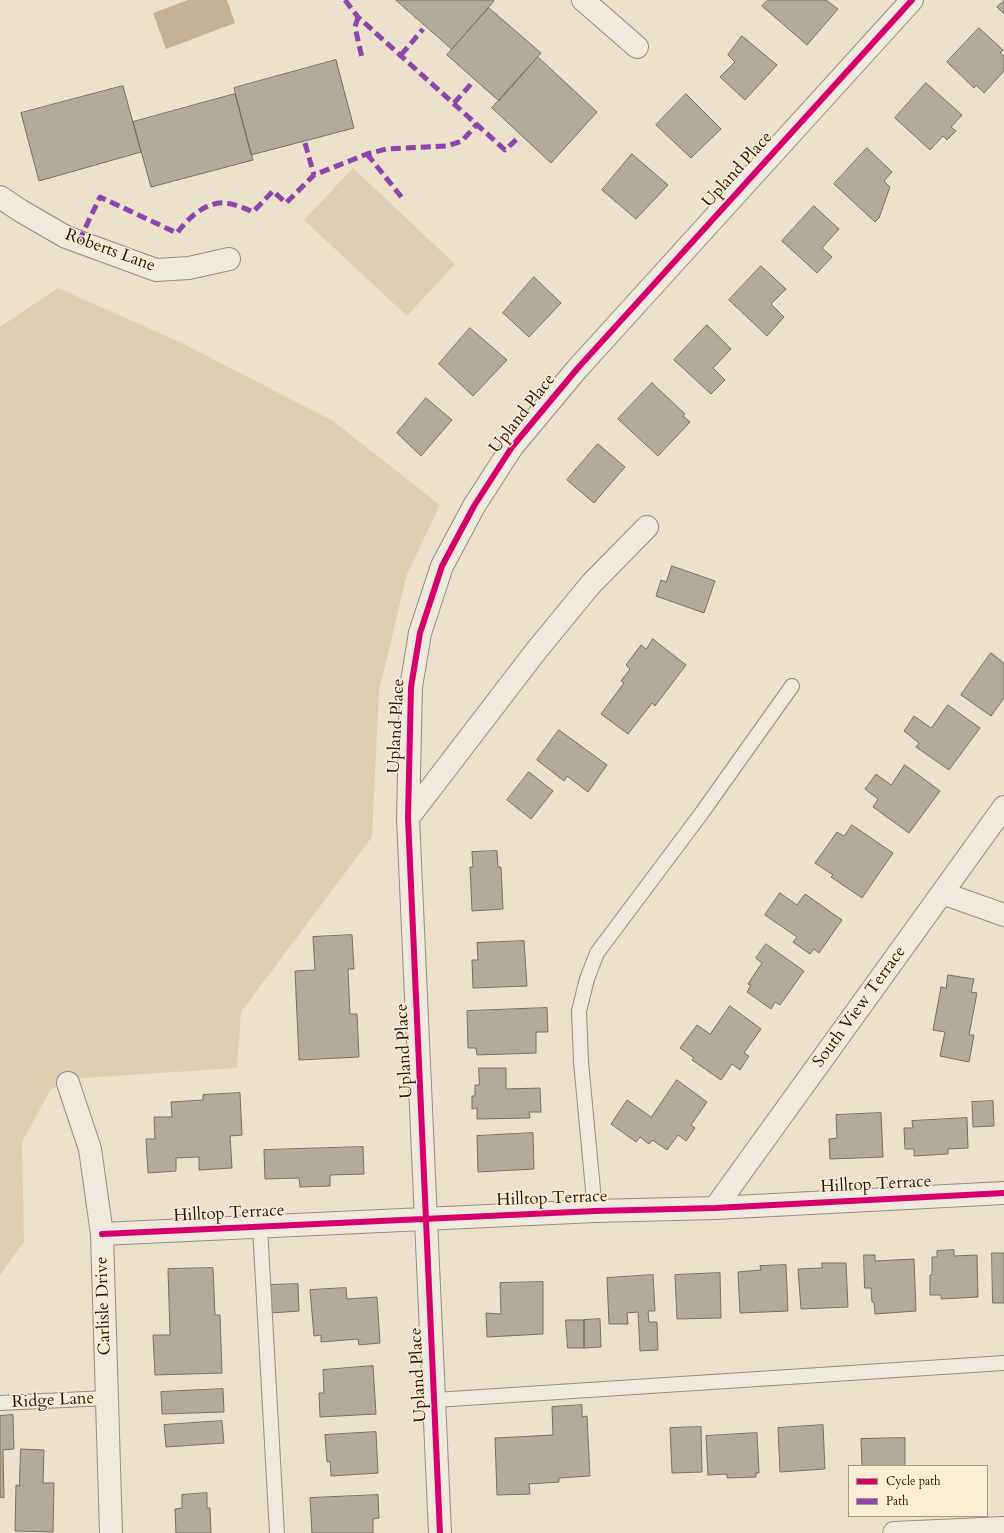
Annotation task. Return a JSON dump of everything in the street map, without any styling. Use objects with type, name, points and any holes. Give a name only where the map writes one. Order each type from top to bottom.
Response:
[{"type":"street","points":[[583,0],[637,47]]},
{"type":"street","name":"Upland Place","points":[[440,1533],[408,818],[411,688],[420,633],[442,566],[474,506],[512,447],[577,370],[912,0]]},
{"type":"street","name":"Roberts Lane","points":[[0,196],[21,212],[66,236],[156,270],[189,268],[229,259]]},
{"type":"street","points":[[408,818],[536,651],[591,584],[647,526]]},
{"type":"street","name":"South View Terrace","points":[[715,1208],[1004,807]]},
{"type":"street","points":[[942,893],[1004,915]]},
{"type":"street","name":"Carlisle Drive","points":[[68,1083],[90,1149],[102,1234],[111,1533]]},
{"type":"street","name":"Hilltop Terrace","points":[[102,1234],[595,1211],[715,1208],[1004,1193]]},
{"type":"street","points":[[894,1533],[1004,1528]]},
{"type":"lane","points":[[595,1211],[581,1062],[579,1011],[587,979],[597,953],[701,814],[792,686]]},
{"type":"lane","points":[[260,1227],[277,1533]]},
{"type":"lane","points":[[435,1400],[1004,1363]]},
{"type":"lane","name":"Ridge Lane","points":[[0,1404],[107,1398]]},
{"type":"shaded area","points":[[188,0],[227,0],[235,23],[166,49],[153,13]]},
{"type":"shaded area","points":[[353,168],[455,264],[407,316],[304,220]]},
{"type":"shaded area","points":[[58,288],[182,343],[333,421],[440,505],[407,574],[379,691],[372,837],[241,1012],[237,1068],[83,1078],[51,1089],[22,1142],[24,1242],[0,1275],[0,327]]},
{"type":"building","points":[[396,0],[493,0],[494,1],[452,49]]},
{"type":"building","points":[[768,0],[826,0],[838,9],[807,45],[762,6]]},
{"type":"building","points":[[1004,1],[1004,14],[997,7]]},
{"type":"building","points":[[489,8],[541,53],[499,101],[447,55]]},
{"type":"building","points":[[979,28],[1003,50],[1000,53],[1004,56],[1004,71],[984,93],[976,85],[974,88],[947,62]]},
{"type":"building","points":[[742,36],[777,65],[745,100],[720,77],[735,62],[728,55]]},
{"type":"building","points":[[538,57],[597,112],[551,163],[492,108]]},
{"type":"building","points":[[336,60],[354,128],[251,155],[234,88]]},
{"type":"building","points":[[926,83],[962,115],[951,127],[956,131],[947,140],[943,136],[930,150],[895,118]]},
{"type":"building","points":[[123,86],[141,152],[39,181],[21,113]]},
{"type":"building","points":[[235,94],[253,160],[151,187],[133,122]]},
{"type":"building","points":[[686,94],[721,129],[691,158],[656,125]]},
{"type":"building","points":[[867,148],[892,172],[884,181],[890,187],[879,218],[875,222],[834,184]]},
{"type":"building","points":[[632,154],[668,185],[636,219],[602,190]]},
{"type":"building","points":[[814,206],[839,229],[822,248],[832,257],[817,273],[782,241]]},
{"type":"building","points":[[761,266],[786,289],[771,304],[784,317],[767,336],[729,300]]},
{"type":"building","points":[[534,277],[561,303],[529,337],[503,313]]},
{"type":"building","points":[[707,325],[731,349],[713,368],[725,380],[711,394],[674,360]]},
{"type":"building","points":[[470,328],[507,360],[473,396],[439,364]]},
{"type":"building","points":[[652,383],[685,414],[683,416],[690,422],[658,456],[618,419]]},
{"type":"building","points":[[426,398],[452,420],[421,456],[397,433]]},
{"type":"building","points":[[598,444],[625,467],[594,503],[567,480]]},
{"type":"building","points":[[672,566],[715,581],[704,613],[656,596],[661,580],[666,582]]},
{"type":"building","points":[[653,639],[686,665],[655,706],[652,703],[628,734],[601,714],[624,683],[621,681],[630,669],[626,665],[641,645],[646,649]]},
{"type":"building","points":[[991,653],[1004,663],[1004,698],[991,716],[961,695]]},
{"type":"building","points":[[948,705],[980,728],[949,770],[916,747],[919,743],[904,731],[914,716],[931,728]]},
{"type":"building","points":[[559,730],[607,765],[588,792],[567,776],[564,781],[537,760]]},
{"type":"building","points":[[905,765],[940,791],[909,833],[873,807],[878,799],[865,789],[876,774],[891,785]]},
{"type":"building","points":[[529,772],[553,791],[531,819],[507,800]]},
{"type":"building","points":[[852,825],[893,853],[862,898],[831,877],[833,875],[815,863],[837,832],[844,836]]},
{"type":"building","points":[[497,851],[498,867],[501,867],[503,909],[472,911],[470,867],[473,867],[472,852]]},
{"type":"building","points":[[780,893],[797,905],[805,894],[842,920],[819,953],[814,949],[810,954],[793,942],[797,937],[765,915]]},
{"type":"building","points":[[352,935],[354,969],[348,969],[350,1014],[357,1014],[359,1057],[299,1060],[295,971],[315,970],[313,937]]},
{"type":"building","points":[[524,941],[527,986],[473,988],[472,960],[478,960],[477,943]]},
{"type":"building","points":[[766,944],[804,971],[780,1005],[775,1002],[771,1009],[747,992],[751,985],[748,984],[762,963],[756,958]]},
{"type":"building","points":[[948,975],[974,979],[971,992],[977,993],[969,1035],[974,1035],[969,1062],[940,1056],[945,1032],[933,1030],[941,987],[946,988]]},
{"type":"building","points":[[730,1006],[761,1029],[744,1053],[749,1056],[740,1070],[732,1064],[721,1080],[692,1060],[694,1058],[680,1048],[697,1025],[710,1034]]},
{"type":"building","points":[[547,1008],[548,1032],[536,1032],[536,1053],[477,1055],[476,1048],[468,1048],[467,1011]]},
{"type":"building","points":[[479,1068],[506,1068],[506,1089],[540,1088],[541,1112],[529,1112],[530,1118],[477,1119],[477,1108],[472,1109],[472,1096],[475,1096],[475,1085],[479,1085]]},
{"type":"building","points":[[677,1080],[707,1102],[691,1125],[695,1128],[686,1141],[678,1135],[667,1150],[652,1140],[649,1144],[640,1137],[636,1142],[611,1124],[627,1100],[651,1117]]},
{"type":"building","points":[[240,1093],[242,1135],[230,1136],[232,1168],[199,1170],[199,1157],[176,1158],[176,1171],[148,1173],[146,1139],[155,1139],[154,1117],[172,1117],[171,1102],[203,1100],[203,1095]]},
{"type":"building","points":[[993,1101],[994,1126],[973,1127],[972,1102]]},
{"type":"building","points":[[881,1113],[883,1157],[830,1159],[829,1139],[837,1138],[836,1115]]},
{"type":"building","points":[[967,1118],[968,1148],[948,1149],[948,1154],[914,1156],[914,1149],[905,1149],[904,1128],[913,1128],[912,1121]]},
{"type":"building","points":[[533,1133],[534,1169],[478,1172],[477,1136]]},
{"type":"building","points":[[363,1147],[364,1174],[330,1175],[330,1186],[300,1187],[299,1178],[265,1179],[264,1150]]},
{"type":"building","points":[[954,1250],[954,1256],[977,1255],[978,1297],[941,1299],[941,1295],[930,1295],[932,1257],[937,1257],[937,1251]]},
{"type":"building","points":[[992,1253],[1004,1253],[1004,1303],[993,1303]]},
{"type":"building","points":[[864,1255],[875,1255],[875,1261],[914,1259],[916,1311],[875,1314],[871,1288],[865,1288]]},
{"type":"building","points":[[822,1263],[846,1263],[848,1307],[801,1309],[798,1269],[822,1268]]},
{"type":"building","points":[[786,1265],[788,1311],[740,1313],[738,1272],[761,1270],[760,1266]]},
{"type":"building","points":[[213,1268],[215,1315],[220,1315],[222,1373],[155,1375],[153,1335],[170,1335],[168,1269]]},
{"type":"building","points":[[720,1273],[721,1318],[677,1319],[675,1275]]},
{"type":"building","points":[[653,1275],[655,1311],[648,1311],[649,1322],[657,1322],[658,1350],[640,1351],[638,1312],[627,1313],[628,1324],[609,1324],[607,1278]]},
{"type":"building","points":[[543,1282],[543,1334],[487,1337],[486,1313],[501,1314],[500,1283]]},
{"type":"building","points":[[298,1284],[299,1311],[271,1313],[269,1285]]},
{"type":"building","points":[[346,1288],[347,1299],[377,1297],[380,1343],[359,1345],[358,1339],[321,1342],[321,1335],[314,1336],[310,1290]]},
{"type":"building","points":[[600,1319],[601,1347],[584,1348],[584,1320]]},
{"type":"building","points":[[566,1320],[584,1320],[584,1348],[568,1348]]},
{"type":"building","points":[[373,1366],[376,1414],[320,1417],[319,1393],[324,1393],[323,1370]]},
{"type":"building","points":[[223,1389],[224,1412],[162,1414],[161,1392]]},
{"type":"building","points":[[582,1405],[582,1417],[587,1416],[590,1476],[559,1478],[559,1482],[529,1484],[530,1494],[497,1495],[495,1438],[553,1435],[552,1407]]},
{"type":"building","points":[[13,1415],[14,1449],[3,1450],[4,1498],[0,1497],[0,1416]]},
{"type":"building","points":[[222,1421],[224,1443],[166,1447],[164,1425]]},
{"type":"building","points":[[823,1425],[825,1469],[780,1472],[778,1428]]},
{"type":"building","points":[[701,1427],[702,1472],[672,1473],[670,1428]]},
{"type":"building","points":[[376,1432],[378,1473],[331,1476],[330,1461],[327,1462],[325,1435]]},
{"type":"building","points":[[757,1433],[759,1473],[756,1473],[756,1477],[727,1478],[727,1474],[708,1475],[706,1436]]},
{"type":"building","points":[[905,1438],[905,1465],[862,1465],[861,1439]]},
{"type":"building","points":[[21,1449],[44,1450],[43,1483],[54,1483],[53,1532],[15,1531],[16,1485],[19,1486]]},
{"type":"building","points":[[207,1493],[207,1508],[210,1508],[211,1533],[176,1533],[175,1509],[182,1508],[182,1495]]},
{"type":"building","points":[[378,1495],[379,1518],[373,1519],[373,1533],[312,1533],[310,1498]]},
{"type":"marked path","points":[[345,0],[358,17],[505,150],[519,137]]},
{"type":"marked path","points":[[358,17],[355,27],[362,58]]},
{"type":"marked path","points":[[401,55],[423,29]]},
{"type":"marked path","points":[[454,103],[471,84]]},
{"type":"marked path","points":[[79,241],[100,197],[177,233],[192,216],[211,205],[226,203],[240,206],[253,212],[273,191],[286,203],[314,175],[367,154],[386,149],[447,146],[462,141],[477,124]]},
{"type":"marked path","points":[[305,143],[314,175]]},
{"type":"marked path","points":[[367,154],[403,199]]},
{"type":"cycle path","points":[[440,1533],[408,818],[411,687],[420,633],[442,566],[474,506],[512,447],[577,369],[912,0]]},
{"type":"cycle path","points":[[102,1234],[595,1211],[715,1208],[1004,1193]]}]
